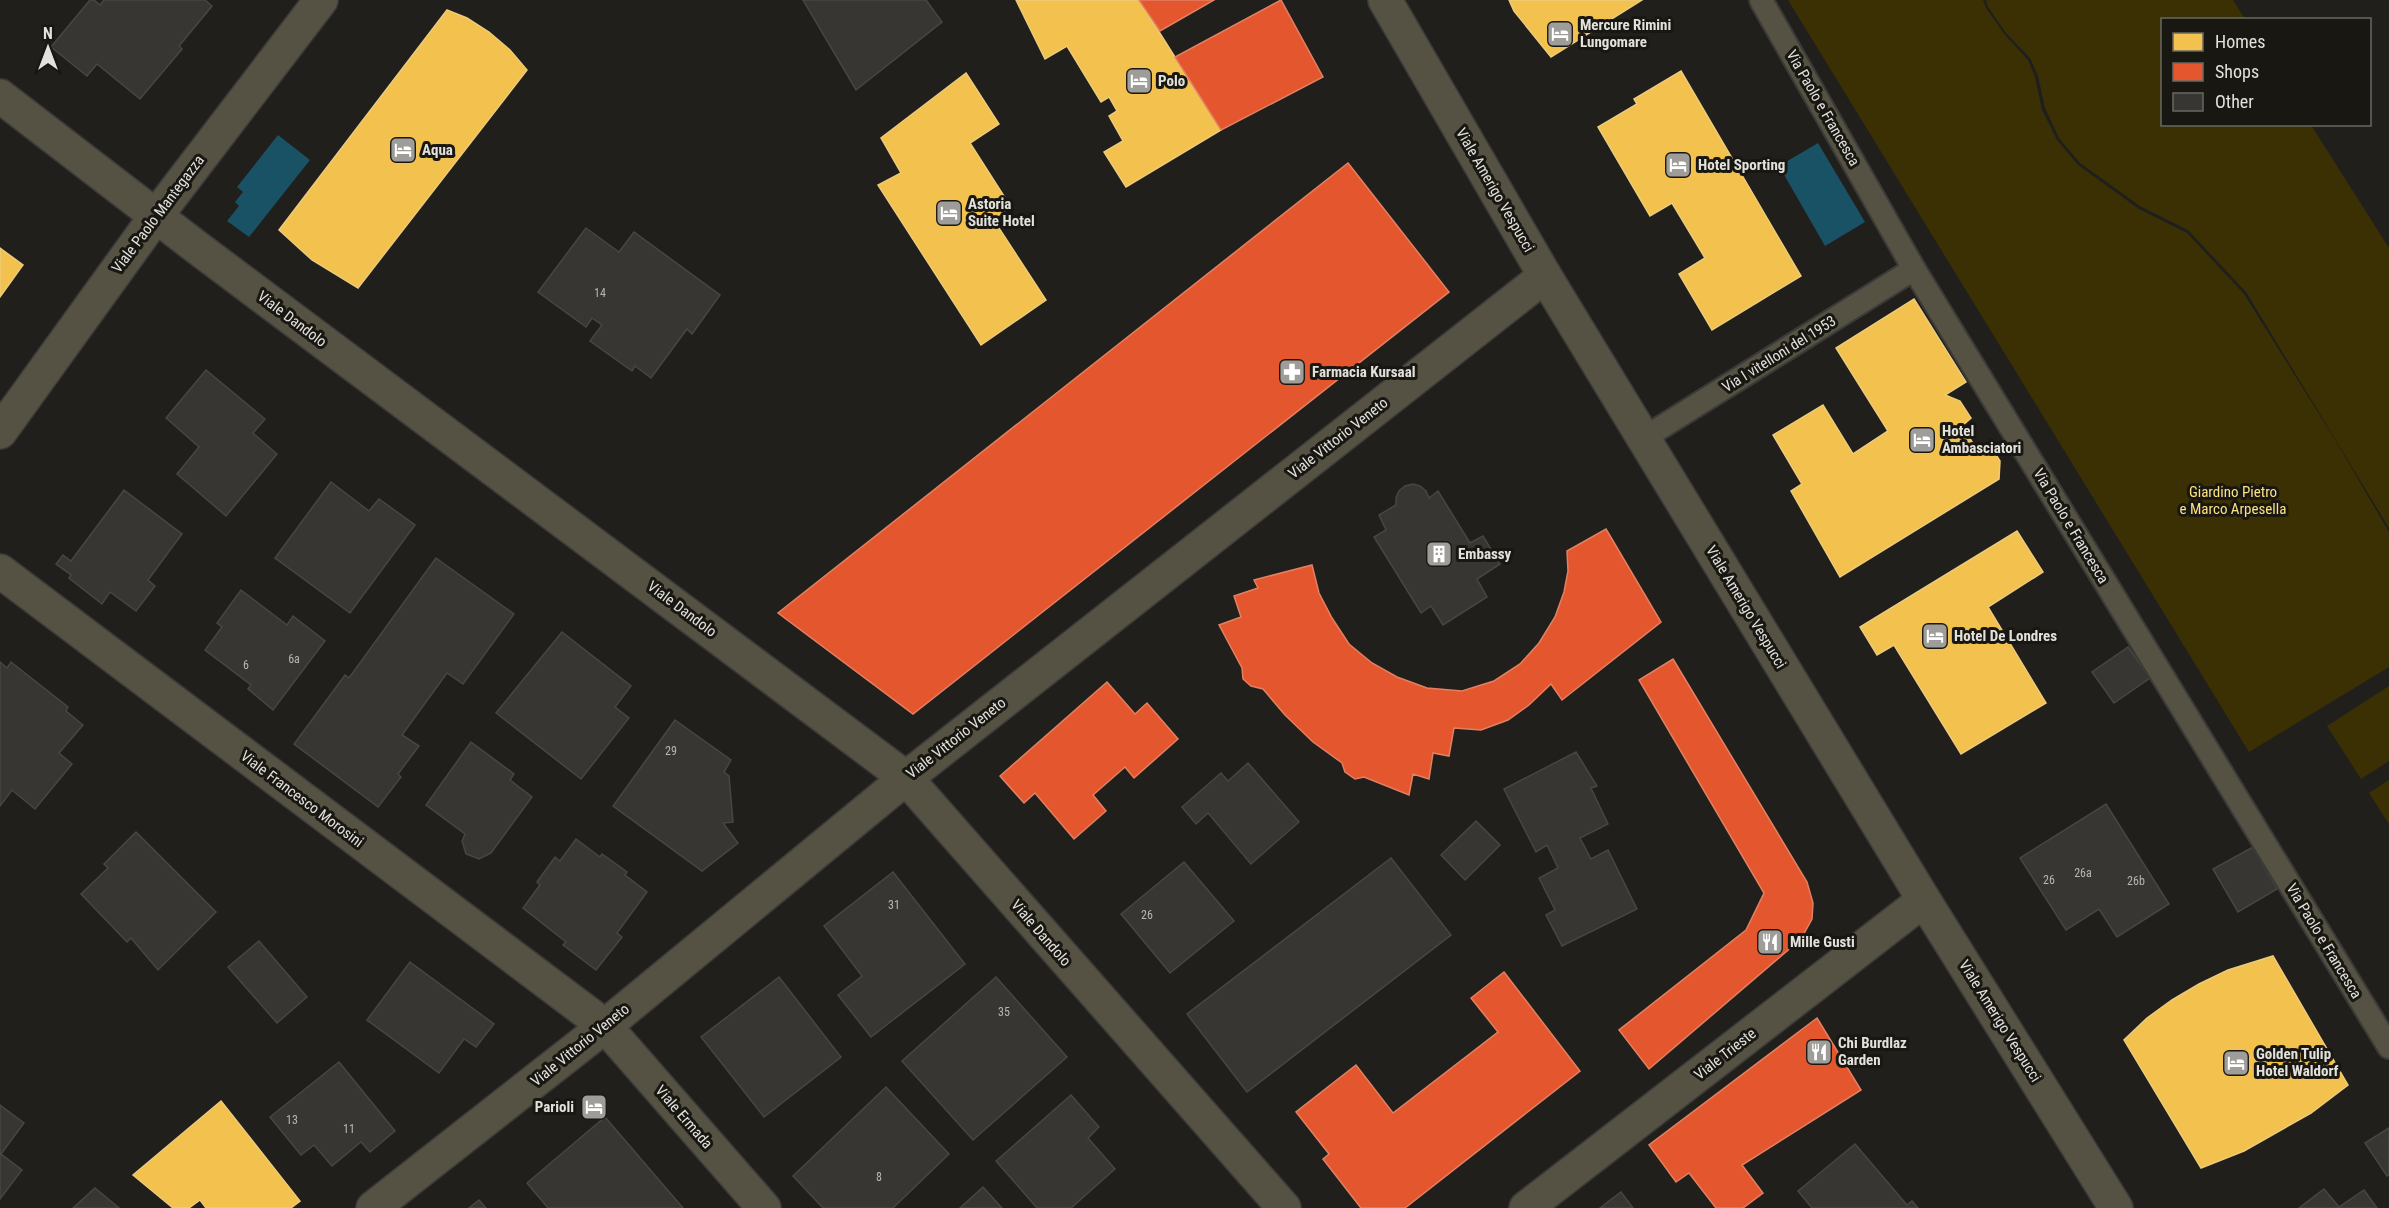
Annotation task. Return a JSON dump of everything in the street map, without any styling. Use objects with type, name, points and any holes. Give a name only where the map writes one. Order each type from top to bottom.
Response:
[{"type":"street","name":"Viale Paolo Mantegazza","points":[[0,432],[156,216],[321,0]]},
{"type":"street","name":"Viale Amerigo Vespucci","points":[[1385,0],[1545,276],[1924,900],[2116,1208]]},
{"type":"street","name":"Viale Dandolo","points":[[0,96],[156,216],[906,778],[1284,1208]]},
{"type":"street","name":"Viale Vittorio Veneto","points":[[373,1208],[604,1026],[906,778],[1545,276]]},
{"type":"street","name":"Viale Francesco Morosini","points":[[0,571],[604,1026]]},
{"type":"street","name":"Viale Trieste","points":[[1526,1208],[1924,900]]},
{"type":"street","name":"Viale Ermada","points":[[604,1026],[764,1208]]},
{"type":"lane","name":"Via Paolo e Francesca","points":[[1761,0],[1914,269],[2389,1047]]},
{"type":"lane","name":"Via I vitelloni del 1953","points":[[1644,438],[1914,269]]},
{"type":"green space","name":"Giardino Pietro e Marco Arpesella","points":[[1788,0],[1983,0],[2005,35],[2028,60],[2035,77],[2042,110],[2057,140],[2078,165],[2139,209],[2187,233],[2244,294],[2334,438],[2389,532],[2389,667],[2249,752]]},
{"type":"green space","points":[[1986,0],[2233,0],[2244,18],[2161,18],[2161,126],[2312,126],[2389,248],[2389,528],[2246,292],[2188,230],[2140,206],[2080,163],[2059,138],[2045,108],[2038,76],[2030,58],[2006,33],[1988,7]]},
{"type":"green space","points":[[2389,686],[2389,761],[2361,779],[2327,726]]},
{"type":"green space","points":[[2389,780],[2389,824],[2369,793]]},
{"type":"water","points":[[278,135],[310,160],[249,237],[227,221],[239,206],[235,202],[243,192],[237,187]]},
{"type":"water","points":[[1818,143],[1865,222],[1825,246],[1779,166]]},
{"type":"building: Homes","name":"Polo","points":[[1016,0],[1139,0],[1221,130],[1126,187],[1104,152],[1123,141],[1109,116],[1117,111],[1109,97],[1101,102],[1067,46],[1045,59]]},
{"type":"building: Homes","name":"Mercure Rimini Lungomare","points":[[1509,0],[1642,0],[1551,57],[1514,11]]},
{"type":"building: Homes","name":"Aqua","points":[[447,10],[467,18],[489,32],[510,50],[527,70],[358,288],[312,260],[279,230]]},
{"type":"building: Homes","name":"Hotel Sporting","points":[[1681,71],[1801,276],[1712,330],[1679,274],[1705,258],[1672,203],[1650,216],[1598,127],[1637,104],[1634,99]]},
{"type":"building: Homes","name":"Astoria Suite Hotel","points":[[966,73],[999,124],[970,143],[1011,207],[993,219],[1046,300],[981,345],[878,185],[901,173],[881,138]]},
{"type":"building: Homes","points":[[0,248],[23,265],[0,297]]},
{"type":"building: Homes","name":"Hotel Ambasciatori","points":[[1914,299],[1966,382],[1945,395],[1960,401],[1971,418],[1962,426],[1979,453],[1990,445],[2000,461],[1999,479],[1840,577],[1791,491],[1802,484],[1773,435],[1823,405],[1853,454],[1888,431],[1836,348]]},
{"type":"building: Homes","name":"Hotel De Londres","points":[[2017,531],[2043,572],[1988,607],[2046,703],[1961,754],[1894,645],[1877,655],[1860,627]]},
{"type":"building: Homes","name":"Golden Tulip Hotel Waldorf","points":[[2273,956],[2348,1085],[2311,1113],[2244,1151],[2201,1168],[2124,1040],[2147,1018],[2199,984],[2228,970]]},
{"type":"building: Homes","points":[[221,1101],[300,1201],[291,1208],[206,1208],[200,1200],[189,1208],[173,1208],[133,1175]]},
{"type":"building: Shops","points":[[1139,0],[1214,0],[1160,31]]},
{"type":"building: Shops","points":[[1281,0],[1323,77],[1221,130],[1175,57]]},
{"type":"building: Shops","points":[[1348,163],[1449,292],[913,714],[778,613]]},
{"type":"building: Shops","points":[[1606,529],[1661,622],[1562,700],[1551,684],[1529,705],[1508,720],[1481,730],[1454,728],[1449,756],[1433,753],[1429,779],[1413,774],[1409,795],[1364,777],[1355,779],[1345,772],[1342,763],[1313,742],[1285,715],[1263,689],[1251,686],[1243,679],[1242,668],[1219,625],[1241,617],[1234,596],[1258,588],[1254,580],[1312,565],[1319,593],[1349,644],[1372,663],[1397,677],[1427,688],[1462,691],[1494,681],[1520,664],[1539,643],[1555,617],[1564,592],[1568,571],[1567,551]]},
{"type":"building: Shops","points":[[1673,659],[1807,882],[1813,903],[1812,919],[1801,939],[1649,1069],[1619,1030],[1746,930],[1764,893],[1639,680]]},
{"type":"building: Shops","points":[[1107,682],[1135,714],[1147,703],[1178,739],[1134,778],[1125,767],[1093,795],[1106,811],[1074,839],[1035,793],[1024,803],[1000,776]]},
{"type":"building: Shops","points":[[1504,972],[1580,1071],[1405,1208],[1361,1208],[1323,1159],[1329,1154],[1296,1112],[1356,1065],[1393,1113],[1498,1032],[1471,998]]},
{"type":"building: Shops","points":[[1817,1018],[1861,1090],[1742,1165],[1763,1193],[1743,1208],[1716,1208],[1689,1173],[1676,1182],[1649,1145]]},
{"type":"building: Other","points":[[90,0],[100,5],[104,0],[205,0],[212,6],[179,46],[182,49],[140,99],[97,64],[87,76],[51,47]]},
{"type":"building: Other","points":[[803,0],[926,0],[942,22],[856,90]]},
{"type":"building: Other","points":[[586,228],[619,252],[634,232],[720,295],[692,334],[687,329],[651,378],[635,366],[632,371],[590,341],[602,325],[592,318],[586,327],[538,292]]},
{"type":"building: Other","points":[[206,370],[265,419],[253,433],[277,454],[226,516],[177,474],[199,447],[166,418]]},
{"type":"building: Other","points":[[331,482],[369,511],[379,499],[415,525],[350,613],[275,558]]},
{"type":"building: Other","name":"Embassy","points":[[1413,484],[1426,491],[1429,498],[1438,491],[1470,543],[1483,536],[1500,564],[1477,579],[1487,597],[1443,625],[1431,606],[1421,613],[1374,537],[1386,530],[1379,515],[1396,505],[1399,491]]},
{"type":"building: Other","points":[[124,490],[182,534],[148,580],[155,586],[136,611],[110,592],[102,604],[69,578],[71,575],[56,564],[63,555],[71,561]]},
{"type":"building: Other","points":[[436,558],[514,614],[463,684],[447,673],[402,735],[419,746],[398,774],[401,777],[378,807],[294,744],[345,675],[349,678]]},
{"type":"building: Other","points":[[241,590],[287,625],[293,616],[325,641],[273,710],[248,689],[251,685],[205,650],[222,627],[217,623]]},
{"type":"building: Other","points":[[562,632],[631,686],[615,707],[629,718],[581,779],[496,713]]},
{"type":"building: Other","points":[[2128,647],[2150,678],[2114,703],[2092,672]]},
{"type":"building: Other","points":[[0,662],[7,668],[11,662],[68,707],[66,711],[83,725],[59,753],[72,764],[35,809],[12,790],[0,806]]},
{"type":"building: Other","points":[[675,720],[731,760],[724,772],[729,776],[733,822],[723,823],[738,843],[702,871],[613,806]]},
{"type":"building: Other","points":[[471,742],[514,774],[510,780],[532,797],[491,853],[479,859],[466,854],[462,841],[465,834],[426,805]]},
{"type":"building: Other","points":[[1576,752],[1597,786],[1591,788],[1608,824],[1580,838],[1591,859],[1608,850],[1637,909],[1562,946],[1546,915],[1555,910],[1539,878],[1558,868],[1547,845],[1536,852],[1504,789]]},
{"type":"building: Other","points":[[1248,763],[1299,822],[1251,864],[1208,813],[1196,824],[1182,807],[1221,773],[1228,781]]},
{"type":"building: Other","points":[[2106,804],[2169,904],[2117,937],[2099,909],[2066,930],[2020,858]]},
{"type":"building: Other","points":[[1476,821],[1500,845],[1465,880],[1441,855]]},
{"type":"building: Other","points":[[136,832],[216,912],[158,970],[131,938],[127,942],[81,894],[108,868],[104,864]]},
{"type":"building: Other","points":[[576,839],[600,857],[602,854],[627,872],[625,875],[647,892],[617,933],[622,937],[596,970],[563,945],[566,942],[523,908],[540,885],[537,882],[555,857],[560,861]]},
{"type":"building: Other","points":[[2253,847],[2277,889],[2238,912],[2213,869]]},
{"type":"building: Other","points":[[1391,858],[1451,935],[1247,1092],[1187,1014]]},
{"type":"building: Other","points":[[1184,862],[1234,921],[1170,973],[1121,914]]},
{"type":"building: Other","points":[[893,872],[965,964],[871,1037],[838,995],[862,976],[824,926]]},
{"type":"building: Other","points":[[259,941],[307,997],[277,1023],[228,967]]},
{"type":"building: Other","points":[[410,962],[494,1024],[476,1047],[464,1039],[439,1073],[367,1020]]},
{"type":"building: Other","points":[[779,977],[841,1057],[764,1117],[701,1037]]},
{"type":"building: Other","points":[[996,977],[1067,1057],[973,1140],[902,1061]]},
{"type":"building: Other","points":[[339,1062],[395,1131],[370,1152],[361,1142],[332,1166],[314,1145],[301,1155],[270,1117]]},
{"type":"building: Other","points":[[886,1087],[949,1154],[893,1208],[823,1208],[793,1176]]},
{"type":"building: Other","points":[[1071,1095],[1099,1127],[1088,1138],[1115,1169],[1071,1208],[1037,1208],[996,1161]]},
{"type":"building: Other","points":[[0,1105],[24,1123],[1,1154],[22,1170],[0,1199]]},
{"type":"building: Other","points":[[605,1117],[683,1208],[548,1208],[527,1183]]},
{"type":"building: Other","points":[[2389,1128],[2389,1175],[2387,1176],[2365,1143]]},
{"type":"building: Other","points":[[1855,1144],[1907,1205],[1912,1201],[1918,1208],[1812,1208],[1798,1191]]},
{"type":"building: Other","points":[[983,1187],[1002,1208],[960,1208]]},
{"type":"building: Other","points":[[95,1188],[119,1208],[73,1208]]},
{"type":"building: Other","points":[[2324,1189],[2339,1207],[2364,1190],[2377,1208],[2299,1208]]},
{"type":"building: Other","points":[[1621,1192],[1633,1208],[1600,1208]]},
{"type":"building: Other","points":[[479,1200],[486,1208],[469,1208]]},
{"type":"place","name":"Mercure Rimini Lungomare","points":[[1560,34]]},
{"type":"place","name":"Polo","points":[[1139,81]]},
{"type":"place","name":"Aqua","points":[[403,150]]},
{"type":"place","name":"Hotel Sporting","points":[[1678,165]]},
{"type":"place","name":"Astoria Suite Hotel","points":[[949,213]]},
{"type":"place","name":"Farmacia Kursaal","points":[[1292,372]]},
{"type":"place","name":"Hotel Ambasciatori","points":[[1922,440]]},
{"type":"place","name":"Embassy","points":[[1439,554]]},
{"type":"place","name":"Hotel De Londres","points":[[1935,636]]},
{"type":"place","name":"Mille Gusti","points":[[1770,942]]},
{"type":"place","name":"Chi Burdlaz Garden","points":[[1819,1052]]},
{"type":"place","name":"Golden Tulip Hotel Waldorf","points":[[2236,1063]]},
{"type":"place","name":"Parioli","points":[[594,1107]]}]
